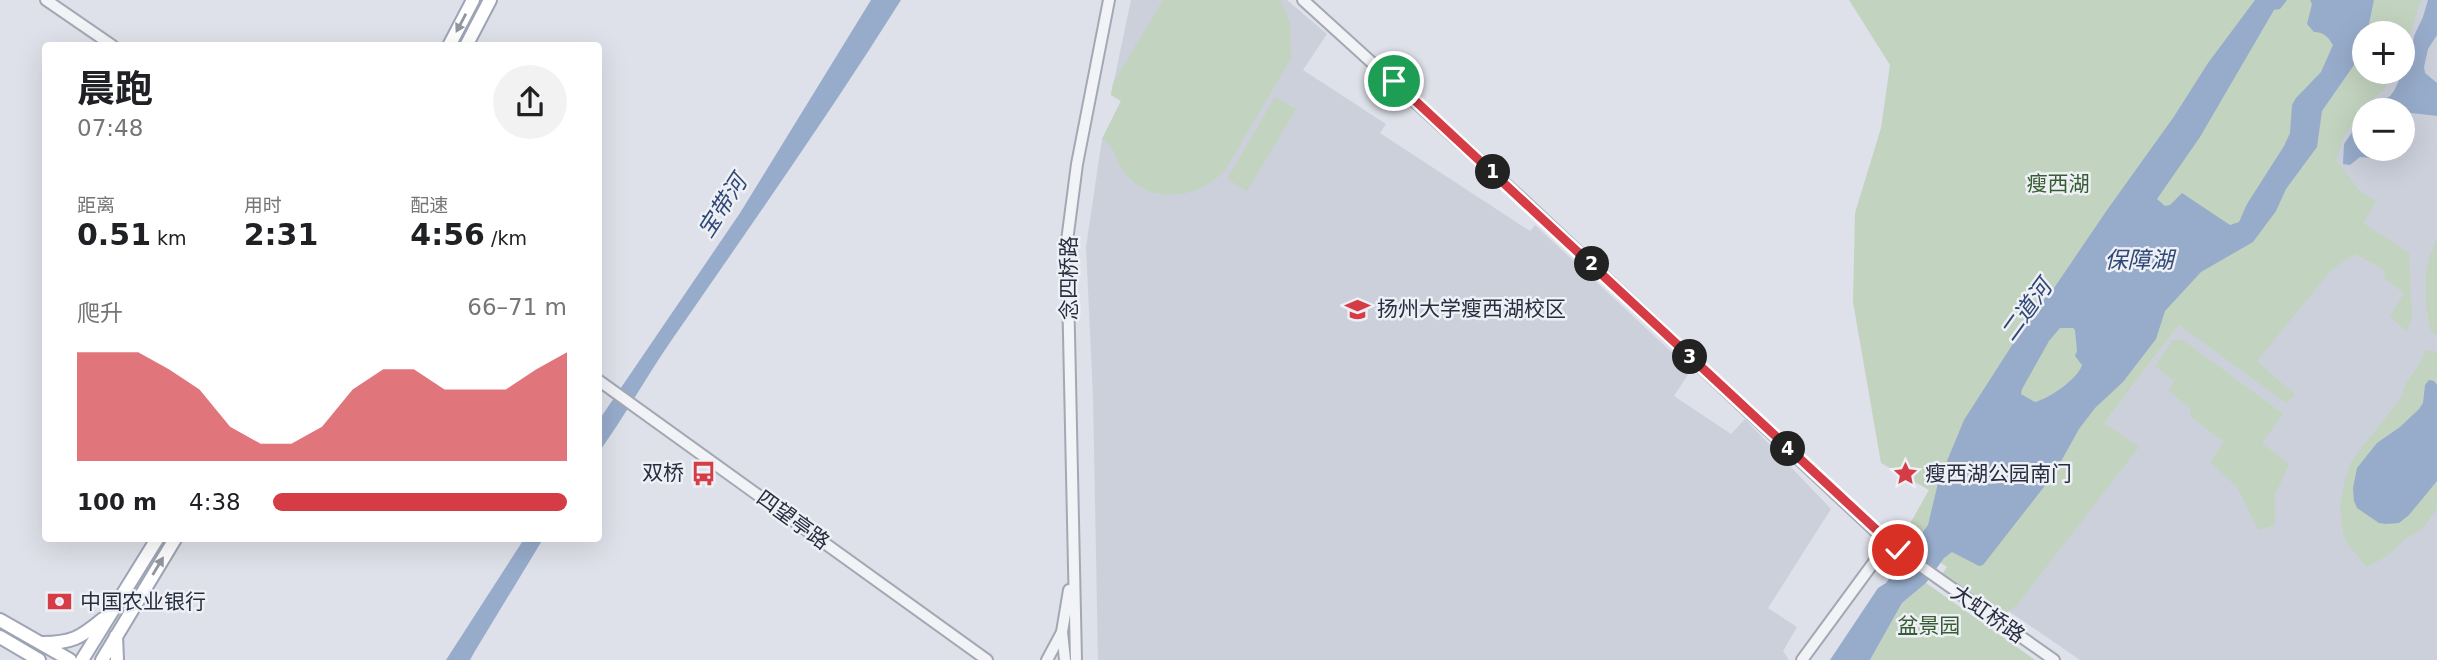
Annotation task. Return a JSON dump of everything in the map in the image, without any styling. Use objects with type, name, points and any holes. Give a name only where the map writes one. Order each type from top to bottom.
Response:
[{"type":"main road","points":[[451,42],[473,0]]},
{"type":"main road","points":[[468,42],[490,0]]},
{"type":"main road","points":[[82,660],[155,542]]},
{"type":"main road","points":[[102,660],[173,542]]},
{"type":"main road","points":[[41,643],[67,643],[112,612]]},
{"type":"main road","points":[[0,620],[70,660]]},
{"type":"main road","points":[[116,636],[117,660]]},
{"type":"main road","points":[[0,637],[39,660]]},
{"type":"street","points":[[46,0],[108,42]]},
{"type":"street","name":"念四桥路","points":[[1076,660],[1067,241],[1077,164],[1108,0]]},
{"type":"street","name":"大虹桥路","points":[[1303,0],[1511,188],[1888,543],[2054,660]]},
{"type":"street","name":"四望亭路","points":[[602,383],[987,660]]},
{"type":"street","points":[[1802,660],[1888,543]]},
{"type":"street","name":"念四桥路","points":[[1065,660],[1062,632],[1073,559]]},
{"type":"street","points":[[1047,660],[1062,632]]},
{"type":"shaded area","name":"扬州大学瘦西湖校区","points":[[1131,0],[1287,0],[1327,34],[1303,70],[1386,124],[1380,133],[1530,231],[1535,225],[1691,370],[1674,396],[1731,434],[1745,419],[1831,509],[1768,608],[1797,627],[1783,651],[1789,660],[1098,660],[1093,396],[1086,247],[1102,139],[1121,101],[1111,95]]},
{"type":"shaded area","points":[[2412,0],[2437,0],[2437,660],[2080,660],[1984,594],[2074,462],[2352,99],[2352,161],[2415,161],[2415,98],[2353,98],[2364,84],[2415,84],[2415,21],[2406,21]]},
{"type":"green space","points":[[1163,0],[1280,0],[1290,23],[1291,58],[1226,169],[1203,187],[1176,194],[1149,191],[1136,184],[1121,169],[1113,150],[1102,139],[1121,101],[1111,95],[1113,83]]},
{"type":"green space","name":"瘦西湖","points":[[1849,0],[2421,0],[2414,21],[2352,21],[2352,84],[2387,84],[2374,98],[2352,98],[2352,125],[2344,136],[2336,160],[2358,189],[2376,202],[2363,223],[2409,253],[2412,316],[2407,332],[2390,316],[2404,293],[2384,278],[2385,270],[2355,254],[2332,269],[2257,361],[2295,395],[2286,403],[2179,325],[2104,423],[2139,447],[2017,605],[2002,616],[1942,574],[1947,567],[1903,536],[1929,490],[1881,463],[1853,302],[1855,213],[1881,128],[1890,65]]},
{"type":"green space","points":[[1275,97],[1296,109],[1247,191],[1227,179]]},
{"type":"green space","points":[[2437,240],[2437,336],[2429,326],[2426,271]]},
{"type":"green space","points":[[2173,340],[2183,340],[2283,414],[2262,443],[2289,464],[2275,495],[2275,525],[2258,530],[2237,487],[2210,462],[2224,442],[2191,417],[2190,408],[2169,391],[2174,381],[2155,366]]},
{"type":"green space","points":[[2425,350],[2437,352],[2437,385],[2434,381],[2425,385],[2423,402],[2416,413],[2377,443],[2409,515],[2437,481],[2437,509],[2421,530],[2404,540],[2390,554],[2367,567],[2349,546],[2343,534],[2340,506],[2345,480],[2352,460],[2401,398],[2405,385],[2420,363]]},
{"type":"green space","name":"盆景园","points":[[1926,583],[2035,660],[1870,660],[1902,603]]},
{"type":"water","points":[[871,0],[901,0],[602,448],[602,416],[740,213]]},
{"type":"water","name":"保障湖","points":[[2255,0],[2287,0],[2280,9],[2274,10],[2200,137],[2157,199],[2165,206],[2170,205],[2182,193],[2230,225],[2239,222],[2290,133],[2292,105],[2321,72],[2333,45],[2307,24],[2312,4],[2310,0],[2374,0],[2370,21],[2352,21],[2352,68],[2322,111],[2317,147],[2286,189],[2276,211],[2253,242],[2201,272],[2165,311],[2156,339],[2123,382],[2095,408],[2079,429],[2054,474],[1983,565],[1979,566],[1952,552],[1944,558],[1926,583],[1902,603],[1870,660],[1830,660],[1878,588],[1886,583],[1928,525],[1938,483],[1944,483],[1948,475],[1942,473],[1964,420],[2036,308],[2052,291],[2173,118],[2208,63]],"holes":[[[2060,328],[2075,330],[2075,356],[2082,365],[2075,376],[2055,393],[2041,400],[2035,402],[2021,394],[2049,341]]]},
{"type":"water","points":[[2428,0],[2437,0],[2437,35],[2428,49],[2424,67],[2425,73],[2437,83],[2437,116],[2415,113],[2415,98],[2387,98],[2397,84],[2415,84],[2415,34]]},
{"type":"water","points":[[2352,132],[2352,161],[2355,161],[2350,165],[2343,164],[2344,144]]},
{"type":"water","points":[[2429,380],[2437,385],[2437,481],[2399,523],[2379,523],[2357,508],[2354,501],[2353,488],[2357,468],[2377,443],[2419,409],[2423,403],[2425,385]]},
{"type":"water","points":[[522,542],[541,542],[470,660],[446,660]]},
{"type":"place","name":"扬州大学瘦西湖校区","points":[[1357,309]]},
{"type":"place","name":"双桥","points":[[704,473]]},
{"type":"place","name":"瘦西湖公园南门","points":[[1905,474]]},
{"type":"place","name":"中国农业银行","points":[[60,602]]},
{"type":"route","points":[[1394,81],[1898,550]]},
{"type":"water label","name":"宝带河","points":[[722,206]]},
{"type":"water label","name":"二道河","points":[[2026,310]]}]
